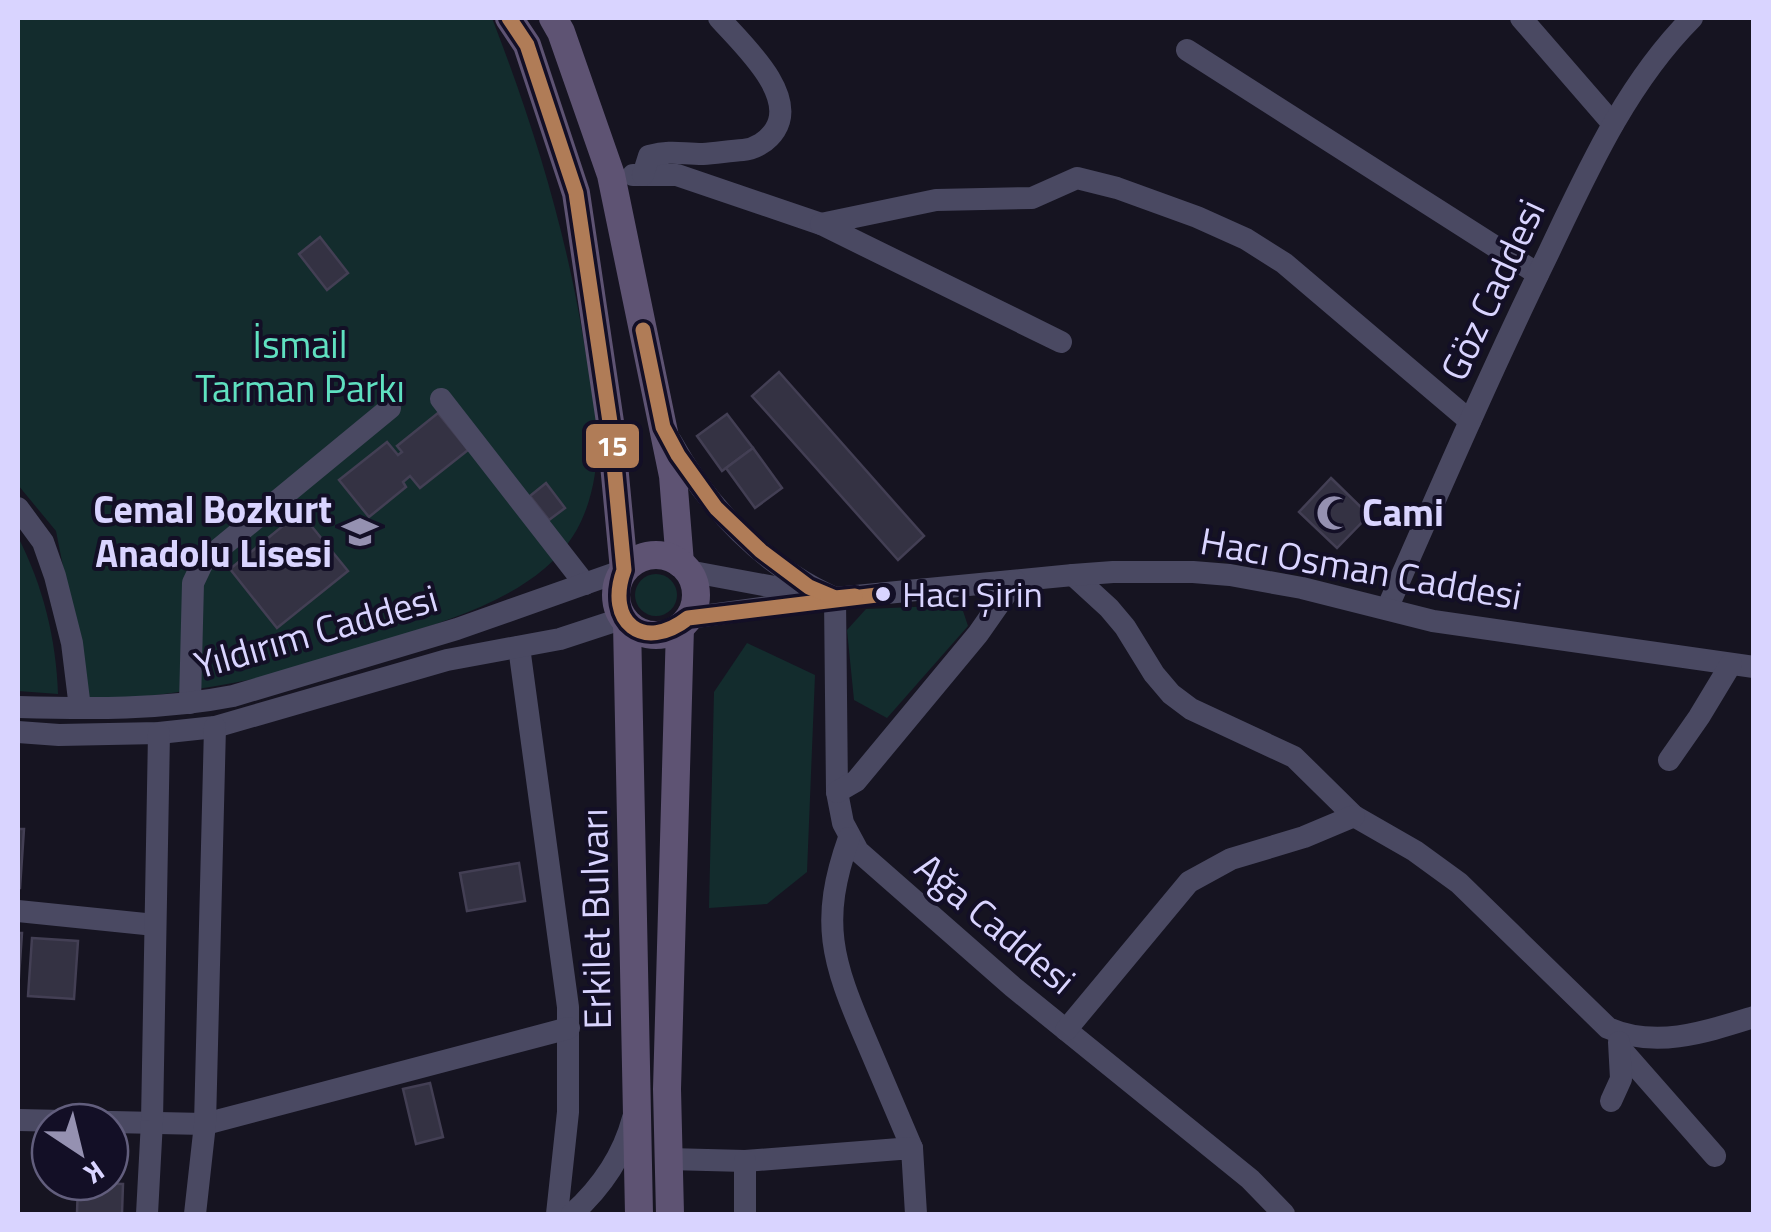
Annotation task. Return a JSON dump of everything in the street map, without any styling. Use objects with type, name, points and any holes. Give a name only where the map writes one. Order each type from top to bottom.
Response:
[{"type":"main road","points":[[510,18],[527,45],[576,193],[610,422],[624,570],[616,592],[617,603],[626,621],[647,634],[658,635],[684,623],[694,609],[695,586],[684,567],[663,427],[611,175],[553,18]]},
{"type":"main road","points":[[624,570],[642,557],[653,555],[664,556],[684,567]]},
{"type":"main road","name":"Erkilet Bulvarı","points":[[626,621],[639,1214]]},
{"type":"main road","name":"Erkilet Bulvarı","points":[[670,1214],[667,1089],[684,623]]},
{"type":"street","points":[[643,175],[649,156],[669,151],[703,154],[752,148],[767,140],[778,126],[780,107],[774,85],[719,18]]},
{"type":"street","points":[[1521,18],[1613,124]]},
{"type":"street","name":"Göz Caddesi","points":[[1387,610],[1538,274],[1613,124],[1656,60],[1692,18]]},
{"type":"street","points":[[1187,50],[1538,274]]},
{"type":"street","points":[[611,175],[677,175],[821,224],[1061,342]]},
{"type":"street","points":[[821,224],[936,200],[1032,198],[1076,178],[1117,188],[1197,217],[1284,262],[1470,421]]},
{"type":"street","points":[[441,399],[585,584]]},
{"type":"street","points":[[190,703],[193,583],[199,568],[390,408]]},
{"type":"street","points":[[663,427],[696,482],[738,531],[784,570],[835,598]]},
{"type":"street","points":[[18,508],[44,542],[56,576],[72,643],[80,708]]},
{"type":"street","points":[[684,567],[835,598]]},
{"type":"street","name":"Yıldırım Caddesi","points":[[18,707],[143,708],[263,688],[457,629],[624,570]]},
{"type":"street","name":"Hacı Osman Caddesi","points":[[835,598],[1073,575],[1153,571],[1230,575],[1302,588],[1432,621],[1742,665]]},
{"type":"street","points":[[1073,575],[1125,627],[1171,694],[1191,709],[1294,758],[1354,816],[1415,851],[1458,883],[1608,1028],[1715,1156]]},
{"type":"street","points":[[837,792],[856,781],[978,634],[1015,581]]},
{"type":"street","points":[[684,623],[835,598]]},
{"type":"street","name":"Ağa Caddesi","points":[[835,598],[837,792],[838,808],[849,838],[869,862],[1066,1030],[1250,1179],[1284,1214]]},
{"type":"street","name":"Yıldırım Caddesi","points":[[18,732],[159,733],[214,728],[447,660],[626,621]]},
{"type":"street","points":[[518,647],[565,972],[569,1028],[568,1112],[557,1214]]},
{"type":"street","points":[[1668,760],[1742,665]]},
{"type":"street","points":[[195,1214],[204,1124],[214,728]]},
{"type":"street","points":[[147,1214],[159,733]]},
{"type":"street","points":[[1066,1030],[1189,882],[1230,859],[1304,837],[1354,816]]},
{"type":"street","points":[[849,838],[832,907],[835,954],[848,1000],[912,1148],[916,1214]]},
{"type":"street","points":[[18,912],[156,926]]},
{"type":"street","points":[[1619,1040],[1688,1035],[1754,1016]]},
{"type":"street","points":[[18,1120],[204,1124],[569,1028]]},
{"type":"street","points":[[1611,1101],[1621,1080],[1619,1040]]},
{"type":"street","points":[[572,1214],[597,1189],[618,1158],[636,1105]]},
{"type":"street","points":[[668,1159],[744,1162],[912,1148]]},
{"type":"street","points":[[744,1162],[745,1214]]},
{"type":"green space","name":"İsmail Tarman Parkı","points":[[18,18],[492,18],[534,135],[557,215],[595,404],[597,455],[590,497],[580,524],[557,556],[538,574],[492,602],[321,662],[230,683],[90,703],[56,531],[18,485]]},
{"type":"green space","points":[[18,537],[47,613],[58,694],[18,691]]},
{"type":"green space","points":[[656,574],[671,580],[677,595],[671,610],[656,616],[641,610],[635,595],[641,580]]},
{"type":"green space","points":[[961,605],[968,626],[887,718],[854,700],[847,630],[866,609]]},
{"type":"green space","points":[[747,643],[815,675],[807,872],[767,904],[709,908],[714,692]]},
{"type":"building","points":[[320,237],[348,273],[327,290],[299,254]]},
{"type":"building","points":[[779,372],[924,536],[898,560],[752,396]]},
{"type":"building","points":[[438,413],[468,450],[420,488],[410,476],[403,482],[406,487],[369,517],[339,480],[387,442],[398,455],[402,452],[397,446]]},
{"type":"building","points":[[727,414],[753,448],[722,471],[697,436]]},
{"type":"building","points":[[753,448],[782,488],[755,508],[726,468]]},
{"type":"building","name":"Cami","points":[[1331,478],[1369,515],[1337,548],[1299,512]]},
{"type":"building","points":[[546,483],[565,508],[549,520],[530,496]]},
{"type":"building","points":[[300,512],[348,571],[277,628],[230,569]]},
{"type":"building","points":[[18,829],[24,829],[20,888],[18,888]]},
{"type":"building","points":[[519,863],[525,901],[467,911],[460,873]]},
{"type":"building","points":[[18,933],[22,933],[18,991]]},
{"type":"building","points":[[32,938],[78,941],[74,999],[28,996]]},
{"type":"building","points":[[430,1083],[443,1137],[416,1144],[403,1089]]},
{"type":"building","points":[[77,1202],[122,1202],[122,1214],[77,1214]]},
{"type":"transit line","name":"15","points":[[509,18],[527,45],[576,193],[610,422],[624,570],[619,588],[624,617],[632,627],[656,633],[688,618],[885,594]]},
{"type":"transit line","name":"15","points":[[643,330],[663,427],[716,508],[761,551],[809,587],[835,598],[855,596]]},
{"type":"place","name":"Cami","points":[[1334,513]]},
{"type":"place","name":"Cemal Bozkurt Anadolu Lisesi","points":[[360,532]]},
{"type":"place","name":"Hacı Şirin","points":[[883,594]]}]
